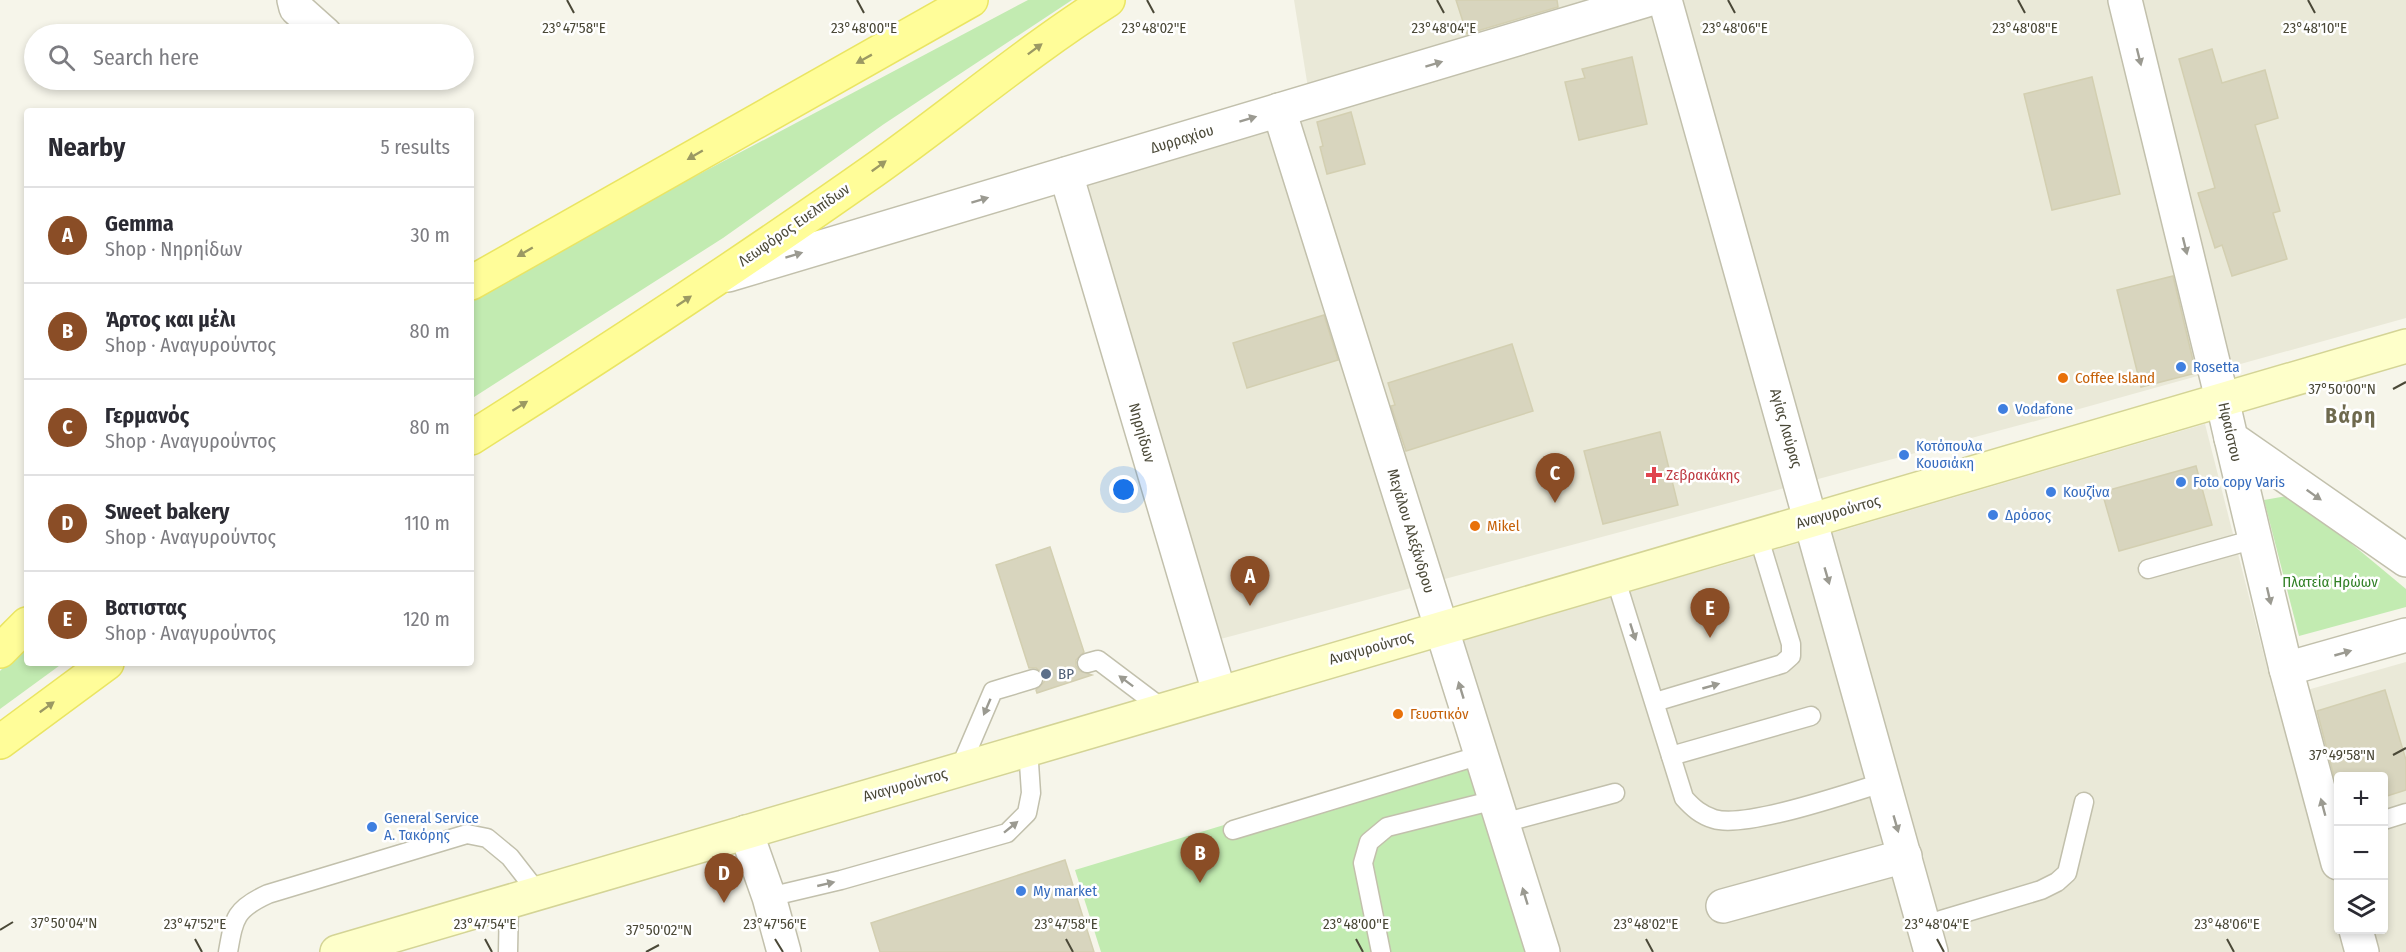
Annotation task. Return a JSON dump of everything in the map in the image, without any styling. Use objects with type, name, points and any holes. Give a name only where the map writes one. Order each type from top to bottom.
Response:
[{"type":"main road","points":[[474,281],[971,0]]},
{"type":"main road","name":"Λεωφόρος Ευελπίδων","points":[[474,436],[644,328],[875,170],[1059,31],[1108,0]]},
{"type":"main road","name":"Αναγυρούντος","points":[[337,952],[2406,346]]},
{"type":"main road","points":[[0,651],[24,627]]},
{"type":"main road","points":[[0,742],[103,666]]},
{"type":"street","points":[[294,0],[296,8],[314,24]]},
{"type":"street","name":"Δυρραχίου","points":[[717,278],[1647,0]]},
{"type":"street","name":"Αγίας Λαύρας","points":[[1665,0],[1928,938]]},
{"type":"street","name":"Ηφαίστου","points":[[2125,0],[2286,669],[2334,839]]},
{"type":"street","name":"Μεγάλου Αλεξάνδρου","points":[[1279,110],[1499,812],[1538,951]]},
{"type":"street","name":"Νηρηίδων","points":[[1066,174],[1219,692]]},
{"type":"street","points":[[2231,438],[2406,560]]},
{"type":"street","points":[[2286,669],[2406,635]]},
{"type":"street","points":[[746,832],[769,897],[784,952]]},
{"type":"street","points":[[1723,906],[1905,856]]},
{"type":"street","points":[[2357,934],[2362,952]]},
{"type":"lane","points":[[1654,702],[1782,664],[1791,656],[1791,644],[1758,535]]},
{"type":"lane","points":[[2148,569],[2255,539]]},
{"type":"lane","points":[[1616,577],[1684,798],[1697,813],[1716,820],[1750,820],[1885,782]]},
{"type":"lane","points":[[1087,663],[1098,660],[1163,709]]},
{"type":"lane","points":[[960,768],[993,691],[1033,679]]},
{"type":"lane","points":[[1671,756],[1811,716]]},
{"type":"lane","points":[[769,897],[841,880],[1007,832],[1027,813],[1031,793],[1028,748]]},
{"type":"lane","points":[[1233,830],[1481,754]]},
{"type":"lane","points":[[1381,952],[1363,862],[1369,842],[1387,827],[1616,793]]},
{"type":"lane","points":[[1928,938],[2057,882],[2067,873],[2084,802]]},
{"type":"lane","points":[[2388,819],[2406,813]]},
{"type":"lane","points":[[228,952],[237,914],[249,903],[268,894],[467,834],[487,838],[510,857],[523,897],[508,952]]},
{"type":"shaded area","points":[[1294,0],[2406,0],[2406,318],[2054,416],[1213,641],[1076,180],[1311,107]]},
{"type":"shaded area","points":[[2205,424],[2275,699],[2406,662],[2406,952],[1527,952],[1429,647],[1723,565]]},
{"type":"green space","points":[[1028,0],[1072,0],[884,124],[723,238],[474,397],[474,296],[522,268]]},
{"type":"green space","name":"Πλατεία Ηρώων","points":[[2293,495],[2406,589],[2406,607],[2299,636],[2264,500]]},
{"type":"green space","points":[[24,646],[24,666],[59,666],[0,709],[0,671]]},
{"type":"green space","points":[[1463,753],[1527,952],[1101,952],[1075,870]]},
{"type":"building","points":[[1456,0],[1557,0],[1558,7],[1467,34]]},
{"type":"building","points":[[2212,49],[2222,83],[2265,70],[2278,118],[2255,125],[2280,211],[2273,213],[2287,259],[2232,276],[2222,245],[2215,248],[2198,193],[2215,188],[2179,59]]},
{"type":"building","points":[[1632,57],[1647,124],[1579,140],[1565,82],[1585,78],[1582,69]]},
{"type":"building","points":[[2092,77],[2120,194],[2052,210],[2024,94]]},
{"type":"building","points":[[1351,112],[1365,164],[1327,174],[1317,122]]},
{"type":"building","points":[[2173,276],[2196,373],[2141,387],[2117,290]]},
{"type":"building","points":[[1324,315],[1338,360],[1247,388],[1233,343]]},
{"type":"building","points":[[1512,344],[1533,411],[1406,451],[1391,406],[1395,405],[1388,383]]},
{"type":"building","points":[[1660,432],[1678,505],[1603,524],[1584,451]]},
{"type":"building","points":[[2196,466],[2212,525],[2119,551],[2102,492]]},
{"type":"building","points":[[1050,547],[1084,652],[1076,660],[1076,666],[1080,671],[1092,675],[1037,693],[1036,690],[1044,682],[1044,675],[1036,668],[1029,668],[996,565]]},
{"type":"building","points":[[2385,690],[2406,760],[2406,790],[2388,796],[2388,772],[2334,772],[2334,777],[2317,711]]},
{"type":"building","name":"My market","points":[[1065,860],[1094,952],[880,952],[871,923]]},
{"type":"place","name":"Rosetta","points":[[2181,367]]},
{"type":"place","name":"Coffee Island","points":[[2063,378]]},
{"type":"place","name":"Vodafone","points":[[2003,409]]},
{"type":"place","name":"Κοτόπουλα Κουσιάκη","points":[[1904,455]]},
{"type":"place","name":"Ζεβρακάκης","points":[[1654,475]]},
{"type":"place","name":"Foto copy Varis","points":[[2181,482]]},
{"type":"place","name":"Κουζίνα","points":[[2051,492]]},
{"type":"place","name":"Γερμανός","points":[[1555,503]]},
{"type":"place","name":"Δρόσος","points":[[1993,515]]},
{"type":"place","name":"Mikel","points":[[1475,526]]},
{"type":"place","name":"Gemma","points":[[1250,606]]},
{"type":"place","name":"Βατιστας","points":[[1710,638]]},
{"type":"place","name":"BP","points":[[1046,674]]},
{"type":"place","name":"Γευστικόν","points":[[1398,714]]},
{"type":"place","name":"General Service Α. Τακόρης","points":[[372,827]]},
{"type":"place","name":"Άρτος και μέλι","points":[[1200,883]]},
{"type":"place","name":"My market","points":[[1021,891]]},
{"type":"place","name":"Sweet bakery","points":[[724,903]]},
{"type":"district","name":"Βάρη","points":[[2351,416]]}]
